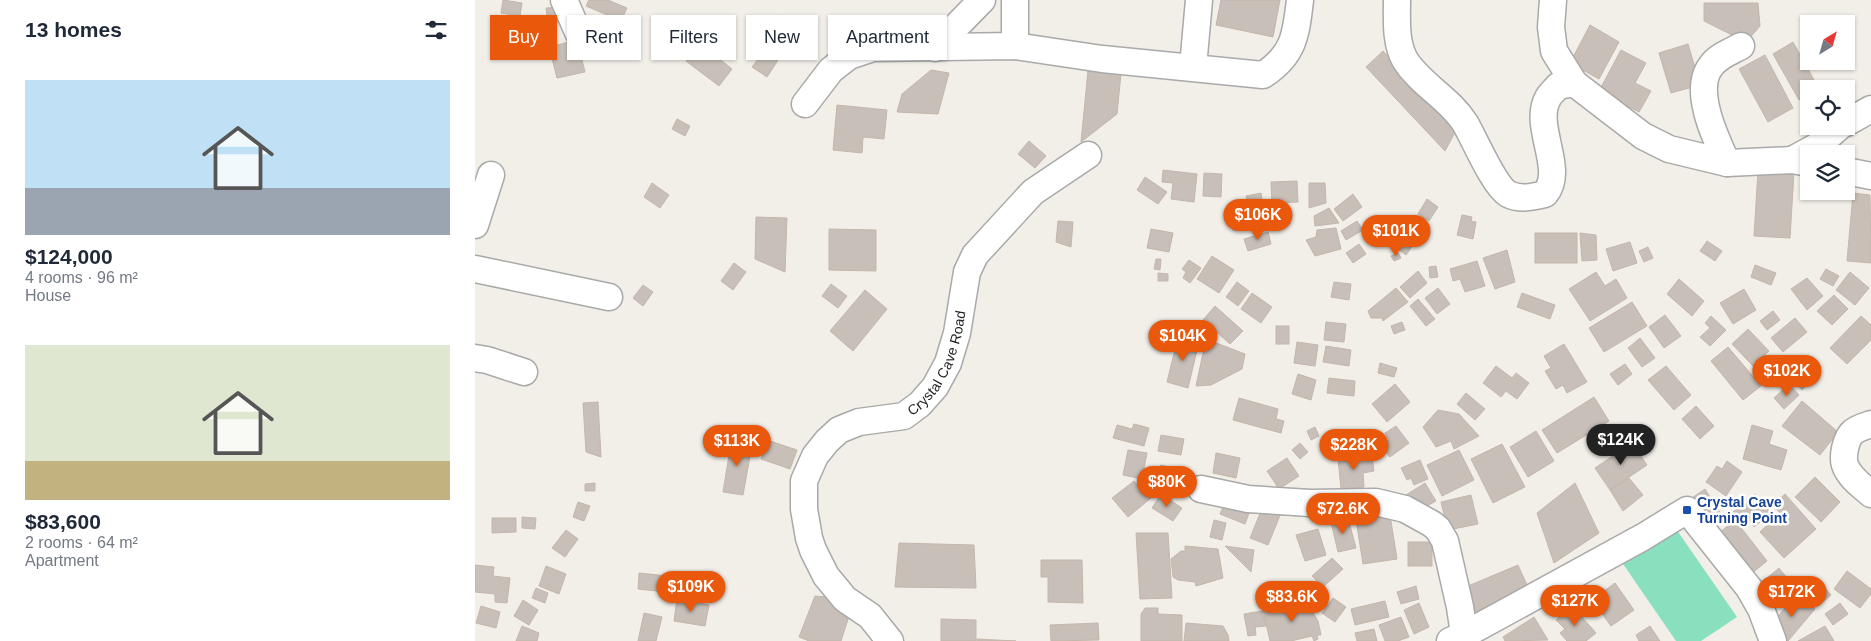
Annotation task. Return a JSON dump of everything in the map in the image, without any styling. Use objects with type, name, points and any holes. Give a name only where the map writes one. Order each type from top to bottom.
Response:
[{"type":"street","points":[[564,0],[571,15]]},
{"type":"street","points":[[947,35],[981,0]]},
{"type":"street","points":[[1015,0],[1015,46]]},
{"type":"street","points":[[1193,68],[1199,0]]},
{"type":"street","points":[[947,48],[1015,46],[1102,59],[1263,74],[1278,66],[1287,55],[1292,44],[1300,0]]},
{"type":"street","points":[[1397,0],[1399,42],[1405,59],[1418,76],[1450,104],[1464,122],[1492,174],[1507,194],[1518,198],[1531,197],[1545,194],[1552,187],[1552,174],[1544,119],[1547,99],[1558,86],[1574,82]]},
{"type":"street","points":[[1553,0],[1551,27],[1554,51],[1574,82],[1643,136],[1669,149],[1727,163],[1800,161]]},
{"type":"street","points":[[1727,163],[1712,131],[1705,95],[1705,80],[1710,66],[1715,61],[1741,46]]},
{"type":"street","points":[[805,104],[831,70],[844,60]]},
{"type":"street","points":[[1855,117],[1871,109]]},
{"type":"street","points":[[1817,145],[1829,135]]},
{"type":"street","name":"Crystal Cave Road","points":[[890,641],[870,616],[845,599],[827,576],[813,550],[804,510],[804,481],[815,456],[839,430],[859,422],[905,416],[920,404],[935,387],[948,363],[957,333],[967,272],[975,255],[1033,192],[1088,155]]},
{"type":"street","points":[[1855,173],[1871,176]]},
{"type":"street","points":[[475,225],[491,175]]},
{"type":"street","points":[[475,269],[609,297]]},
{"type":"street","points":[[475,358],[524,372]]},
{"type":"street","points":[[1871,424],[1852,433],[1844,456],[1845,466],[1853,479],[1871,494]]},
{"type":"street","points":[[1201,489],[1248,499],[1310,503],[1376,502],[1405,509],[1432,524],[1438,529],[1445,541],[1460,607],[1459,639]]},
{"type":"street","points":[[1459,639],[1643,538],[1687,510],[1749,588],[1761,609],[1773,641]]},
{"type":"green space","points":[[1674,526],[1737,617],[1701,641],[1676,641],[1621,561]]},
{"type":"building","points":[[503,0],[522,3],[520,15],[501,13]]},
{"type":"building","points":[[589,0],[608,0],[627,8],[624,15],[607,15],[586,6]]},
{"type":"building","points":[[1221,0],[1280,0],[1273,37],[1216,25]]},
{"type":"building","points":[[1704,3],[1758,3],[1760,26],[1746,42],[1704,21]]},
{"type":"building","points":[[561,7],[562,22],[557,23],[557,15],[547,15],[546,8]]},
{"type":"building","points":[[1590,25],[1619,42],[1599,79],[1570,63]]},
{"type":"building","points":[[567,42],[567,60],[582,60],[585,72],[557,78],[552,60],[557,60],[557,45]]},
{"type":"building","points":[[1793,42],[1800,55],[1800,70],[1808,70],[1814,80],[1800,80],[1799,100],[1773,54]]},
{"type":"building","points":[[1688,44],[1700,85],[1671,93],[1659,53]]},
{"type":"building","points":[[1621,50],[1646,63],[1635,83],[1651,91],[1639,112],[1599,91]]},
{"type":"building","points":[[1383,51],[1406,76],[1459,125],[1445,151],[1366,67]]},
{"type":"building","points":[[1765,55],[1793,108],[1768,122],[1739,69]]},
{"type":"building","points":[[721,60],[732,69],[719,86],[686,61]]},
{"type":"building","points":[[757,60],[778,60],[767,77],[752,67]]},
{"type":"building","points":[[1089,60],[1122,63],[1117,114],[1081,142]]},
{"type":"building","points":[[931,70],[949,73],[938,114],[897,112],[902,94]]},
{"type":"building","points":[[837,105],[887,110],[884,139],[863,137],[862,153],[833,150]]},
{"type":"building","points":[[677,119],[690,126],[685,136],[672,129]]},
{"type":"building","points":[[1029,141],[1046,156],[1035,168],[1018,154]]},
{"type":"building","points":[[1163,170],[1197,174],[1194,202],[1171,199],[1173,183],[1162,182]]},
{"type":"building","points":[[1758,170],[1794,172],[1790,238],[1754,236]]},
{"type":"building","points":[[1204,173],[1222,174],[1221,197],[1203,196]]},
{"type":"building","points":[[1145,177],[1167,192],[1158,204],[1137,190]]},
{"type":"building","points":[[1297,181],[1298,202],[1272,203],[1271,182]]},
{"type":"building","points":[[652,183],[669,195],[660,208],[644,197]]},
{"type":"building","points":[[1309,183],[1325,183],[1326,203],[1309,208]]},
{"type":"building","points":[[1261,193],[1264,212],[1249,215],[1246,196]]},
{"type":"building","points":[[1855,193],[1870,195],[1871,263],[1847,261],[1852,200],[1855,200]]},
{"type":"building","points":[[1353,194],[1362,207],[1343,221],[1334,209]]},
{"type":"building","points":[[1427,199],[1438,207],[1429,221],[1418,214]]},
{"type":"building","points":[[1329,208],[1339,223],[1315,226],[1314,216]]},
{"type":"building","points":[[1462,215],[1472,217],[1471,221],[1476,222],[1473,239],[1457,235]]},
{"type":"building","points":[[756,217],[787,218],[785,272],[755,259]]},
{"type":"building","points":[[1232,219],[1243,219],[1244,230],[1233,230]]},
{"type":"building","points":[[1058,221],[1073,222],[1071,247],[1056,242]]},
{"type":"building","points":[[1357,221],[1363,230],[1346,240],[1341,231]]},
{"type":"building","points":[[1336,228],[1341,249],[1315,256],[1306,240],[1316,237],[1317,230]]},
{"type":"building","points":[[1406,228],[1419,237],[1406,255],[1393,245]]},
{"type":"building","points":[[829,229],[876,230],[876,271],[829,270]]},
{"type":"building","points":[[1151,229],[1173,233],[1169,252],[1147,248]]},
{"type":"building","points":[[1268,232],[1271,244],[1248,251],[1244,239]]},
{"type":"building","points":[[1535,233],[1577,233],[1577,263],[1535,263]]},
{"type":"building","points":[[1580,233],[1596,235],[1597,260],[1582,261]]},
{"type":"building","points":[[1707,241],[1722,251],[1715,261],[1700,251]]},
{"type":"building","points":[[1630,242],[1637,263],[1613,271],[1606,249]]},
{"type":"building","points":[[1359,244],[1366,254],[1353,263],[1346,253]]},
{"type":"building","points":[[1648,247],[1653,258],[1644,262],[1639,251]]},
{"type":"building","points":[[1507,250],[1515,282],[1495,289],[1483,258]]},
{"type":"building","points":[[1398,253],[1401,258],[1394,261],[1391,256]]},
{"type":"building","points":[[1212,256],[1234,270],[1219,293],[1197,279]]},
{"type":"building","points":[[1156,259],[1161,259],[1160,270],[1154,269]]},
{"type":"building","points":[[1189,260],[1201,268],[1190,283],[1183,278],[1186,272],[1182,269]]},
{"type":"building","points":[[1477,261],[1485,286],[1465,292],[1460,279],[1453,281],[1450,269]]},
{"type":"building","points":[[734,263],[746,272],[733,290],[721,281]]},
{"type":"building","points":[[1755,265],[1776,273],[1771,285],[1751,277]]},
{"type":"building","points":[[1436,266],[1438,277],[1430,278],[1429,267]]},
{"type":"building","points":[[1826,269],[1839,276],[1833,286],[1820,279]]},
{"type":"building","points":[[1418,271],[1427,283],[1410,298],[1400,287]]},
{"type":"building","points":[[1596,272],[1605,286],[1616,279],[1627,298],[1590,321],[1569,289]]},
{"type":"building","points":[[1850,272],[1869,288],[1855,305],[1836,290]]},
{"type":"building","points":[[1158,273],[1168,274],[1168,281],[1158,281]]},
{"type":"building","points":[[1807,278],[1823,296],[1807,310],[1791,289]]},
{"type":"building","points":[[1679,279],[1704,301],[1692,316],[1667,294]]},
{"type":"building","points":[[1237,282],[1249,291],[1238,306],[1226,297]]},
{"type":"building","points":[[1334,282],[1351,284],[1349,300],[1331,297]]},
{"type":"building","points":[[831,284],[847,296],[838,308],[822,296]]},
{"type":"building","points":[[643,285],[653,292],[643,306],[633,298]]},
{"type":"building","points":[[1396,288],[1408,302],[1383,321],[1382,318],[1371,318],[1368,311]]},
{"type":"building","points":[[1438,288],[1450,304],[1437,314],[1425,298]]},
{"type":"building","points":[[1744,289],[1756,310],[1733,324],[1720,303]]},
{"type":"building","points":[[865,290],[887,309],[853,351],[830,331]]},
{"type":"building","points":[[1252,293],[1272,307],[1261,323],[1241,309]]},
{"type":"building","points":[[1522,293],[1555,305],[1550,319],[1517,307]]},
{"type":"building","points":[[1834,295],[1848,309],[1832,325],[1817,311]]},
{"type":"building","points":[[1418,299],[1435,319],[1426,326],[1410,306]]},
{"type":"building","points":[[1632,302],[1647,326],[1604,352],[1589,328]]},
{"type":"building","points":[[1215,306],[1243,331],[1230,344],[1203,320]]},
{"type":"building","points":[[1773,311],[1780,320],[1767,330],[1760,321]]},
{"type":"building","points":[[1665,315],[1681,336],[1664,348],[1649,327]]},
{"type":"building","points":[[1711,316],[1726,330],[1710,346],[1700,337],[1710,328],[1705,323]]},
{"type":"building","points":[[1861,316],[1871,325],[1871,340],[1847,364],[1830,348]]},
{"type":"building","points":[[1795,318],[1807,332],[1783,352],[1771,338]]},
{"type":"building","points":[[1326,322],[1346,324],[1344,342],[1324,340]]},
{"type":"building","points":[[1402,322],[1405,330],[1394,334],[1391,326]]},
{"type":"building","points":[[1276,326],[1289,326],[1289,344],[1276,344]]},
{"type":"building","points":[[1748,329],[1769,351],[1753,366],[1732,344]]},
{"type":"building","points":[[1178,337],[1199,342],[1188,388],[1167,382]]},
{"type":"building","points":[[1640,338],[1655,358],[1642,367],[1628,348]]},
{"type":"building","points":[[1206,339],[1245,354],[1242,369],[1211,385],[1196,386]]},
{"type":"building","points":[[1297,342],[1318,345],[1315,366],[1294,363]]},
{"type":"building","points":[[1564,344],[1587,382],[1567,393],[1563,385],[1556,389],[1545,371],[1551,368],[1544,356]]},
{"type":"building","points":[[1326,346],[1351,350],[1349,366],[1323,362]]},
{"type":"building","points":[[1728,347],[1761,386],[1743,400],[1711,361]]},
{"type":"building","points":[[1805,358],[1819,374],[1802,390],[1788,374]]},
{"type":"building","points":[[1380,363],[1397,368],[1394,377],[1378,373]]},
{"type":"building","points":[[1625,364],[1632,374],[1618,385],[1610,374]]},
{"type":"building","points":[[1496,366],[1512,378],[1516,373],[1529,383],[1517,399],[1506,391],[1501,397],[1483,383]]},
{"type":"building","points":[[1666,366],[1691,395],[1674,410],[1648,380]]},
{"type":"building","points":[[1298,374],[1316,380],[1311,400],[1292,394]]},
{"type":"building","points":[[1329,378],[1355,381],[1354,396],[1327,393]]},
{"type":"building","points":[[1395,384],[1410,402],[1387,422],[1372,404]]},
{"type":"building","points":[[1789,384],[1799,395],[1784,409],[1774,398]]},
{"type":"building","points":[[1466,393],[1485,409],[1475,420],[1457,404]]},
{"type":"building","points":[[1594,397],[1609,421],[1557,453],[1542,430]]},
{"type":"building","points":[[1239,398],[1278,409],[1276,419],[1284,421],[1281,433],[1233,420]]},
{"type":"building","points":[[1802,401],[1838,432],[1820,455],[1782,426]]},
{"type":"building","points":[[598,402],[601,457],[586,452],[583,403]]},
{"type":"building","points":[[1696,406],[1714,426],[1700,439],[1682,419]]},
{"type":"building","points":[[1438,410],[1459,414],[1479,436],[1454,449],[1451,441],[1436,447],[1423,427]]},
{"type":"building","points":[[1134,424],[1149,428],[1144,446],[1113,438],[1117,425],[1132,429]]},
{"type":"building","points":[[1752,425],[1773,431],[1769,444],[1787,450],[1781,470],[1743,459]]},
{"type":"building","points":[[1396,426],[1409,443],[1390,457],[1381,446],[1389,440],[1385,433]]},
{"type":"building","points":[[1315,427],[1319,436],[1311,440],[1307,431]]},
{"type":"building","points":[[1536,431],[1554,461],[1528,477],[1510,447]]},
{"type":"building","points":[[1161,435],[1184,439],[1181,455],[1158,451]]},
{"type":"building","points":[[732,437],[752,445],[743,495],[723,492]]},
{"type":"building","points":[[767,440],[797,450],[790,469],[761,459]]},
{"type":"building","points":[[1300,443],[1308,452],[1300,459],[1292,450]]},
{"type":"building","points":[[1632,443],[1647,465],[1610,490],[1595,468]]},
{"type":"building","points":[[1502,444],[1525,487],[1493,503],[1471,459]]},
{"type":"building","points":[[1128,450],[1147,453],[1142,479],[1123,475]]},
{"type":"building","points":[[1459,450],[1474,480],[1442,496],[1427,465]]},
{"type":"building","points":[[1216,453],[1240,458],[1236,478],[1213,473]]},
{"type":"building","points":[[1372,456],[1374,471],[1363,473],[1364,487],[1341,489],[1338,459]]},
{"type":"building","points":[[1287,458],[1299,476],[1279,489],[1267,471]]},
{"type":"building","points":[[1420,460],[1428,479],[1414,485],[1411,478],[1407,480],[1401,468]]},
{"type":"building","points":[[1727,461],[1742,472],[1726,496],[1706,482],[1717,466],[1722,469]]},
{"type":"building","points":[[1161,465],[1182,470],[1179,484],[1157,478]]},
{"type":"building","points":[[1815,477],[1840,502],[1821,522],[1795,497]]},
{"type":"building","points":[[1629,478],[1643,495],[1623,511],[1610,490]]},
{"type":"building","points":[[1134,481],[1139,487],[1146,481],[1157,493],[1128,517],[1112,498]]},
{"type":"building","points":[[595,483],[595,491],[585,491],[585,484]]},
{"type":"building","points":[[1425,483],[1436,501],[1416,512],[1406,495]]},
{"type":"building","points":[[1575,483],[1599,533],[1554,563],[1537,513]]},
{"type":"building","points":[[1705,489],[1721,514],[1705,526],[1686,502]]},
{"type":"building","points":[[1161,494],[1182,508],[1173,521],[1152,508]]},
{"type":"building","points":[[1755,494],[1771,513],[1754,527],[1747,518],[1742,522],[1733,512]]},
{"type":"building","points":[[1785,494],[1816,529],[1784,558],[1760,532],[1780,513],[1773,505]]},
{"type":"building","points":[[1228,495],[1252,505],[1245,524],[1220,514]]},
{"type":"building","points":[[1471,495],[1478,524],[1448,530],[1441,502]]},
{"type":"building","points":[[578,502],[590,506],[584,521],[573,517]]},
{"type":"building","points":[[1263,506],[1281,513],[1268,545],[1250,538]]},
{"type":"building","points":[[1390,515],[1397,559],[1363,564],[1356,520]]},
{"type":"building","points":[[522,517],[536,518],[535,529],[522,528]]},
{"type":"building","points":[[492,518],[516,518],[516,532],[492,533]]},
{"type":"building","points":[[1348,518],[1356,548],[1338,552],[1331,522]]},
{"type":"building","points":[[1214,520],[1226,523],[1222,540],[1210,537]]},
{"type":"building","points":[[1735,520],[1767,561],[1746,578],[1713,538]]},
{"type":"building","points":[[1318,529],[1326,555],[1305,561],[1296,535]]},
{"type":"building","points":[[566,530],[578,539],[565,557],[552,548]]},
{"type":"building","points":[[1136,533],[1168,533],[1172,598],[1140,599]]},
{"type":"building","points":[[1408,542],[1432,542],[1432,566],[1408,566]]},
{"type":"building","points":[[899,543],[974,545],[976,588],[895,587]]},
{"type":"building","points":[[1185,546],[1218,549],[1223,578],[1196,586],[1195,582],[1178,580],[1173,577],[1171,559],[1181,551],[1185,551]]},
{"type":"building","points":[[1225,546],[1254,550],[1251,572]]},
{"type":"building","points":[[1332,558],[1343,569],[1323,587],[1312,576]]},
{"type":"building","points":[[1041,560],[1082,560],[1083,603],[1048,602],[1048,577],[1041,577]]},
{"type":"building","points":[[475,565],[494,567],[493,576],[510,578],[507,603],[495,602],[495,594],[475,592]]},
{"type":"building","points":[[1518,565],[1531,594],[1474,618],[1461,589]]},
{"type":"building","points":[[546,566],[566,574],[559,594],[539,586]]},
{"type":"building","points":[[1779,568],[1795,588],[1768,615],[1753,590]]},
{"type":"building","points":[[1847,571],[1871,589],[1871,594],[1860,608],[1834,589]]},
{"type":"building","points":[[639,573],[668,576],[666,592],[638,589]]},
{"type":"building","points":[[1818,580],[1831,595],[1818,606],[1805,590]]},
{"type":"building","points":[[1615,583],[1634,610],[1611,626],[1592,600]]},
{"type":"building","points":[[1416,586],[1419,599],[1401,604],[1397,592]]},
{"type":"building","points":[[536,588],[548,593],[545,603],[532,598]]},
{"type":"building","points":[[1796,594],[1815,609],[1788,641],[1785,641],[1769,628]]},
{"type":"building","points":[[815,596],[827,597],[850,613],[841,641],[809,641],[799,637]]},
{"type":"building","points":[[1333,598],[1346,607],[1335,622],[1322,613]]},
{"type":"building","points":[[677,599],[709,605],[705,626],[674,621]]},
{"type":"building","points":[[523,600],[538,610],[529,625],[514,616]]},
{"type":"building","points":[[1306,601],[1318,621],[1321,635],[1317,635],[1318,639],[1314,641],[1312,636],[1291,641],[1270,641],[1263,610]]},
{"type":"building","points":[[1385,601],[1389,617],[1355,625],[1351,609]]},
{"type":"building","points":[[1419,603],[1429,627],[1414,634],[1404,610]]},
{"type":"building","points":[[1840,603],[1848,614],[1833,625],[1825,614]]},
{"type":"building","points":[[481,606],[500,612],[496,628],[476,623]]},
{"type":"building","points":[[1572,606],[1596,633],[1586,641],[1567,641],[1560,633],[1565,629],[1556,620]]},
{"type":"building","points":[[1145,608],[1158,608],[1158,614],[1182,615],[1182,641],[1141,641],[1141,614]]},
{"type":"building","points":[[1262,611],[1266,626],[1255,627],[1256,635],[1248,636],[1244,614]]},
{"type":"building","points":[[644,613],[662,617],[656,641],[638,641]]},
{"type":"building","points":[[1401,617],[1409,637],[1398,641],[1385,641],[1379,625]]},
{"type":"building","points":[[1534,617],[1548,640],[1505,641],[1503,637]]},
{"type":"building","points":[[941,619],[976,620],[976,641],[941,641]]},
{"type":"building","points":[[1098,623],[1099,640],[1051,641],[1050,625]]},
{"type":"building","points":[[1186,623],[1223,626],[1229,641],[1184,641]]},
{"type":"building","points":[[522,626],[539,633],[537,641],[516,641]]},
{"type":"building","points":[[1650,626],[1660,641],[1639,641],[1636,635]]},
{"type":"building","points":[[1825,626],[1834,641],[1798,641]]},
{"type":"building","points":[[1374,629],[1377,641],[1357,641],[1355,633]]},
{"type":"building","points":[[977,639],[1016,641],[977,641]]},
{"type":"place","name":"Crystal Cave Turning Point","points":[[1687,510]]}]
